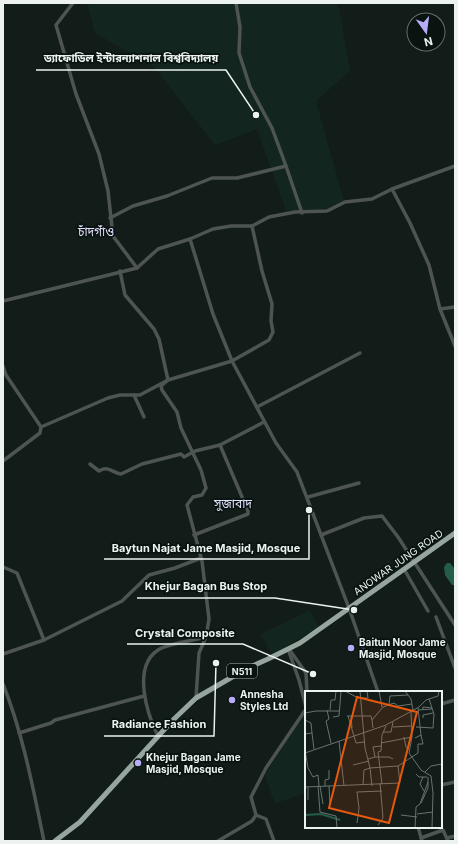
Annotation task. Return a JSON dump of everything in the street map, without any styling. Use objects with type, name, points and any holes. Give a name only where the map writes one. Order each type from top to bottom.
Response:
[{"type":"highway","name":"ANOWAR JUNG ROAD","points":[[55,841],[74,827],[90,812],[158,736],[196,698],[246,669],[288,649],[455,533]]},
{"type":"street","points":[[72,3],[56,25],[76,94],[99,154],[108,191],[113,236],[137,268]]},
{"type":"street","points":[[236,3],[240,27],[239,53],[250,87],[272,128],[302,213]]},
{"type":"street","points":[[110,218],[133,206],[168,196],[212,178],[237,178],[286,166]]},
{"type":"street","points":[[3,301],[137,268],[158,249],[190,239],[212,229],[231,226],[252,226],[269,217],[295,212],[302,213],[327,211],[345,202],[372,199],[392,189],[455,166]]},
{"type":"street","points":[[392,189],[429,264],[440,309],[455,346]]},
{"type":"street","points":[[41,427],[108,398],[120,395],[140,395],[149,392],[168,380],[232,361],[269,340],[273,332],[271,321],[272,304],[262,271],[252,226]]},
{"type":"street","points":[[190,239],[213,314],[232,361],[276,443],[297,472],[308,497],[378,691]]},
{"type":"street","points":[[120,271],[125,295],[154,328],[159,339],[168,380]]},
{"type":"street","points":[[440,309],[455,307]]},
{"type":"street","points":[[257,407],[360,353]]},
{"type":"street","points":[[3,366],[6,375],[41,427],[40,433],[3,461]]},
{"type":"street","points":[[168,380],[162,386],[162,390],[178,412],[181,428],[201,470],[206,488],[202,495],[193,497],[186,505],[201,558],[209,619],[206,637],[199,654],[196,698]]},
{"type":"street","points":[[134,395],[144,417]]},
{"type":"street","points":[[90,464],[99,471],[102,469],[110,469],[120,474],[142,464],[181,454],[184,457],[198,450],[220,445],[264,422]]},
{"type":"street","points":[[194,535],[245,517],[248,513],[220,445]]},
{"type":"street","points":[[308,497],[359,483]]},
{"type":"street","points":[[321,535],[364,518],[382,516],[398,537],[455,625]]},
{"type":"street","points":[[3,654],[44,640],[122,602],[149,575],[175,568],[201,558]]},
{"type":"street","points":[[3,567],[17,573],[44,640]]},
{"type":"street","points":[[404,569],[428,611]]},
{"type":"street","points":[[436,617],[455,668]]},
{"type":"street","points":[[158,736],[149,718],[144,696],[145,672],[151,658],[158,649],[206,637]]},
{"type":"street","points":[[288,649],[306,672],[307,691]]},
{"type":"street","points":[[288,649],[299,680],[305,704]]},
{"type":"street","points":[[3,684],[11,704],[19,733],[44,841]]},
{"type":"street","points":[[19,733],[51,723],[55,720],[144,696]]},
{"type":"street","points":[[442,704],[455,700]]},
{"type":"street","points":[[218,841],[252,821],[256,815],[251,797],[266,768],[305,710]]},
{"type":"street","points":[[442,785],[455,782]]},
{"type":"street","points":[[256,815],[266,819],[274,841]]},
{"type":"street","points":[[418,828],[422,840],[443,830],[448,840],[455,836]]},
{"type":"shaded area","points":[[87,3],[338,3],[350,71],[316,101],[344,201],[327,209],[286,211],[257,129],[215,145],[154,67],[95,33]]},
{"type":"shaded area","points":[[447,563],[450,563],[455,569],[455,585],[452,585],[445,575],[444,567]]},
{"type":"shaded area","points":[[310,610],[319,627],[272,655],[261,634]]},
{"type":"shaded area","points":[[305,711],[305,798],[303,794],[276,803],[272,797],[265,775]]},
{"type":"place","name":"ড্যাফোডিল ইন্টারন্যাশনাল বিশ্ববিদ্যালয়","points":[[256,115]]},
{"type":"place","name":"Baytun Najat Jame Masjid, Mosque","points":[[309,510]]},
{"type":"place","name":"Khejur Bagan Bus Stop","points":[[354,610]]},
{"type":"place","name":"Baitun Noor Jame Masjid, Mosque","points":[[351,648]]},
{"type":"place","name":"Radiance Fashion","points":[[216,663]]},
{"type":"place","name":"Crystal Composite","points":[[313,674]]},
{"type":"place","name":"Annesha Styles Ltd","points":[[232,700]]},
{"type":"place","name":"Khejur Bagan Jame Masjid, Mosque","points":[[138,763]]},
{"type":"district","name":"চাঁদগাঁও","points":[[96,231]]},
{"type":"district","name":"সুজাবাদ","points":[[233,503]]}]
